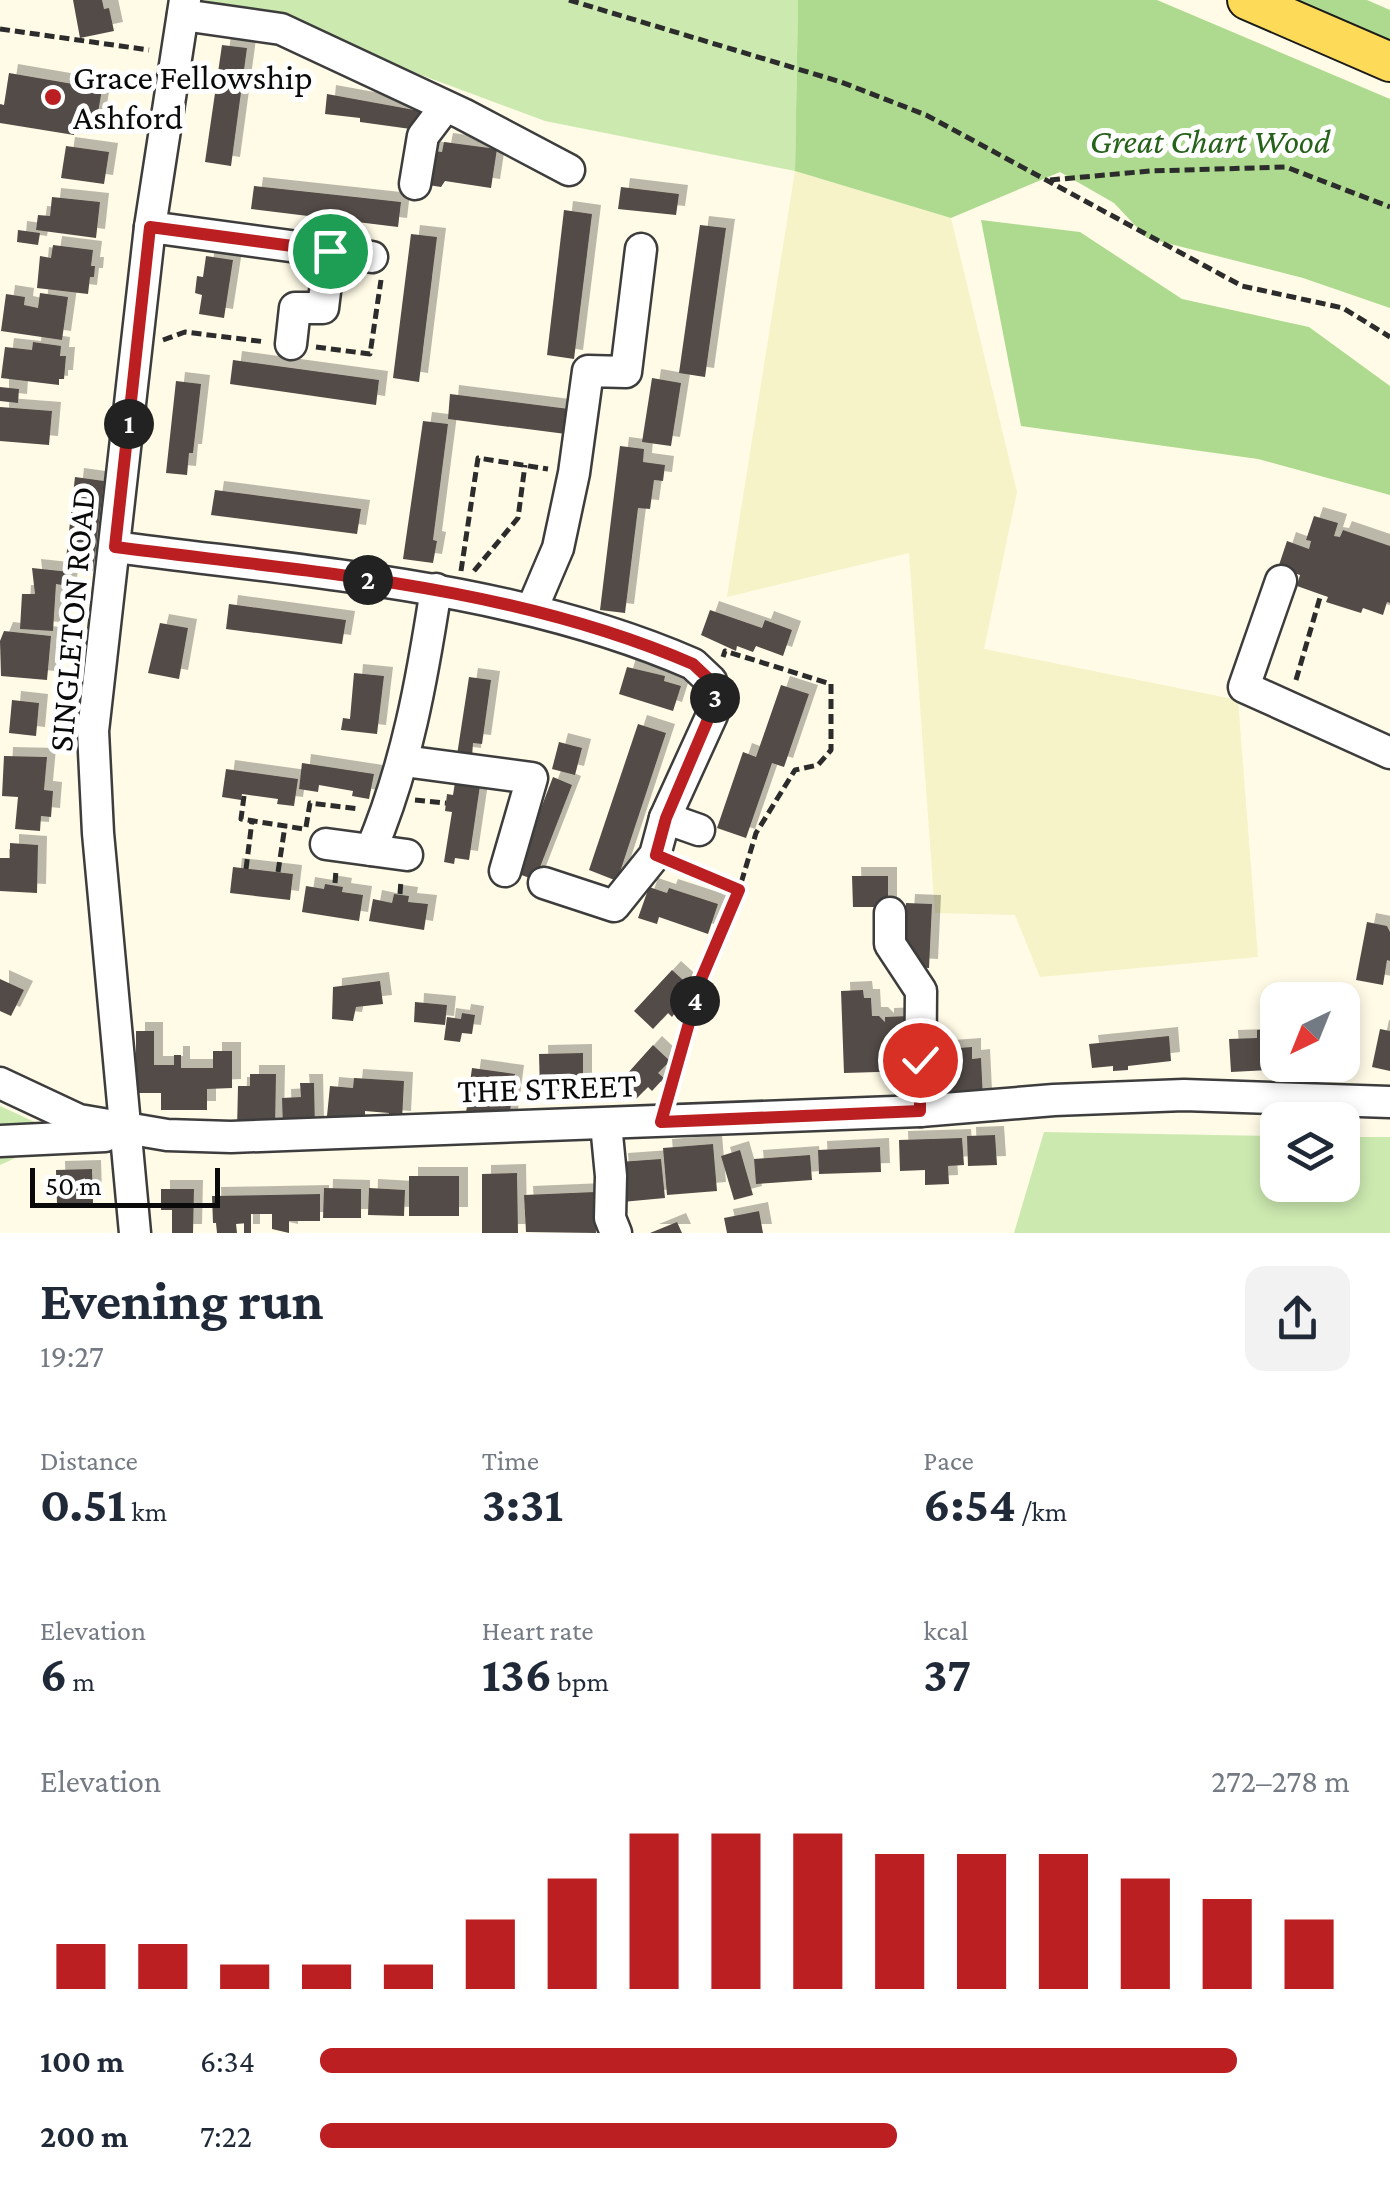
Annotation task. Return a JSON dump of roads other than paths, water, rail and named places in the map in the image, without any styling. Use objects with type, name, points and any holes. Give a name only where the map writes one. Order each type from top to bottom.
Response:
[{"type":"main road","points":[[1247,0],[1390,62]]},
{"type":"street","name":"SINGLETON ROAD","points":[[135,1233],[98,832],[93,732],[150,227],[184,8]]},
{"type":"street","points":[[184,8],[282,29],[568,170]]},
{"type":"street","points":[[415,184],[422,136],[445,108]]},
{"type":"street","points":[[150,227],[372,258]]},
{"type":"street","points":[[532,610],[558,548],[574,473],[598,406],[588,371],[626,372],[641,248]]},
{"type":"street","points":[[291,344],[295,308],[322,308],[330,251]]},
{"type":"street","points":[[115,547],[452,584],[693,664],[711,681],[712,715],[666,818],[656,855],[614,906],[544,883]]},
{"type":"street","points":[[1281,581],[1244,687],[1390,752]]},
{"type":"street","points":[[371,850],[404,761],[452,584]]},
{"type":"street","points":[[404,761],[532,778],[505,872]]},
{"type":"street","points":[[666,818],[699,830]]},
{"type":"street","points":[[316,837],[407,855]]},
{"type":"street","points":[[890,913],[890,944],[921,991],[920,1111]]},
{"type":"street","name":"THE STREET","points":[[0,1084],[78,1120],[167,1135],[231,1137],[920,1111],[1054,1100],[1184,1096],[1390,1102]]},
{"type":"street","points":[[606,1124],[610,1218],[616,1233]]},
{"type":"street","points":[[0,1140],[111,1136],[126,1128]]},
{"type":"place","name":"Grace Fellowship Ashford","points":[[53,97]]},
{"type":"park label","name":"Great Chart Wood","points":[[1210,141]]}]
